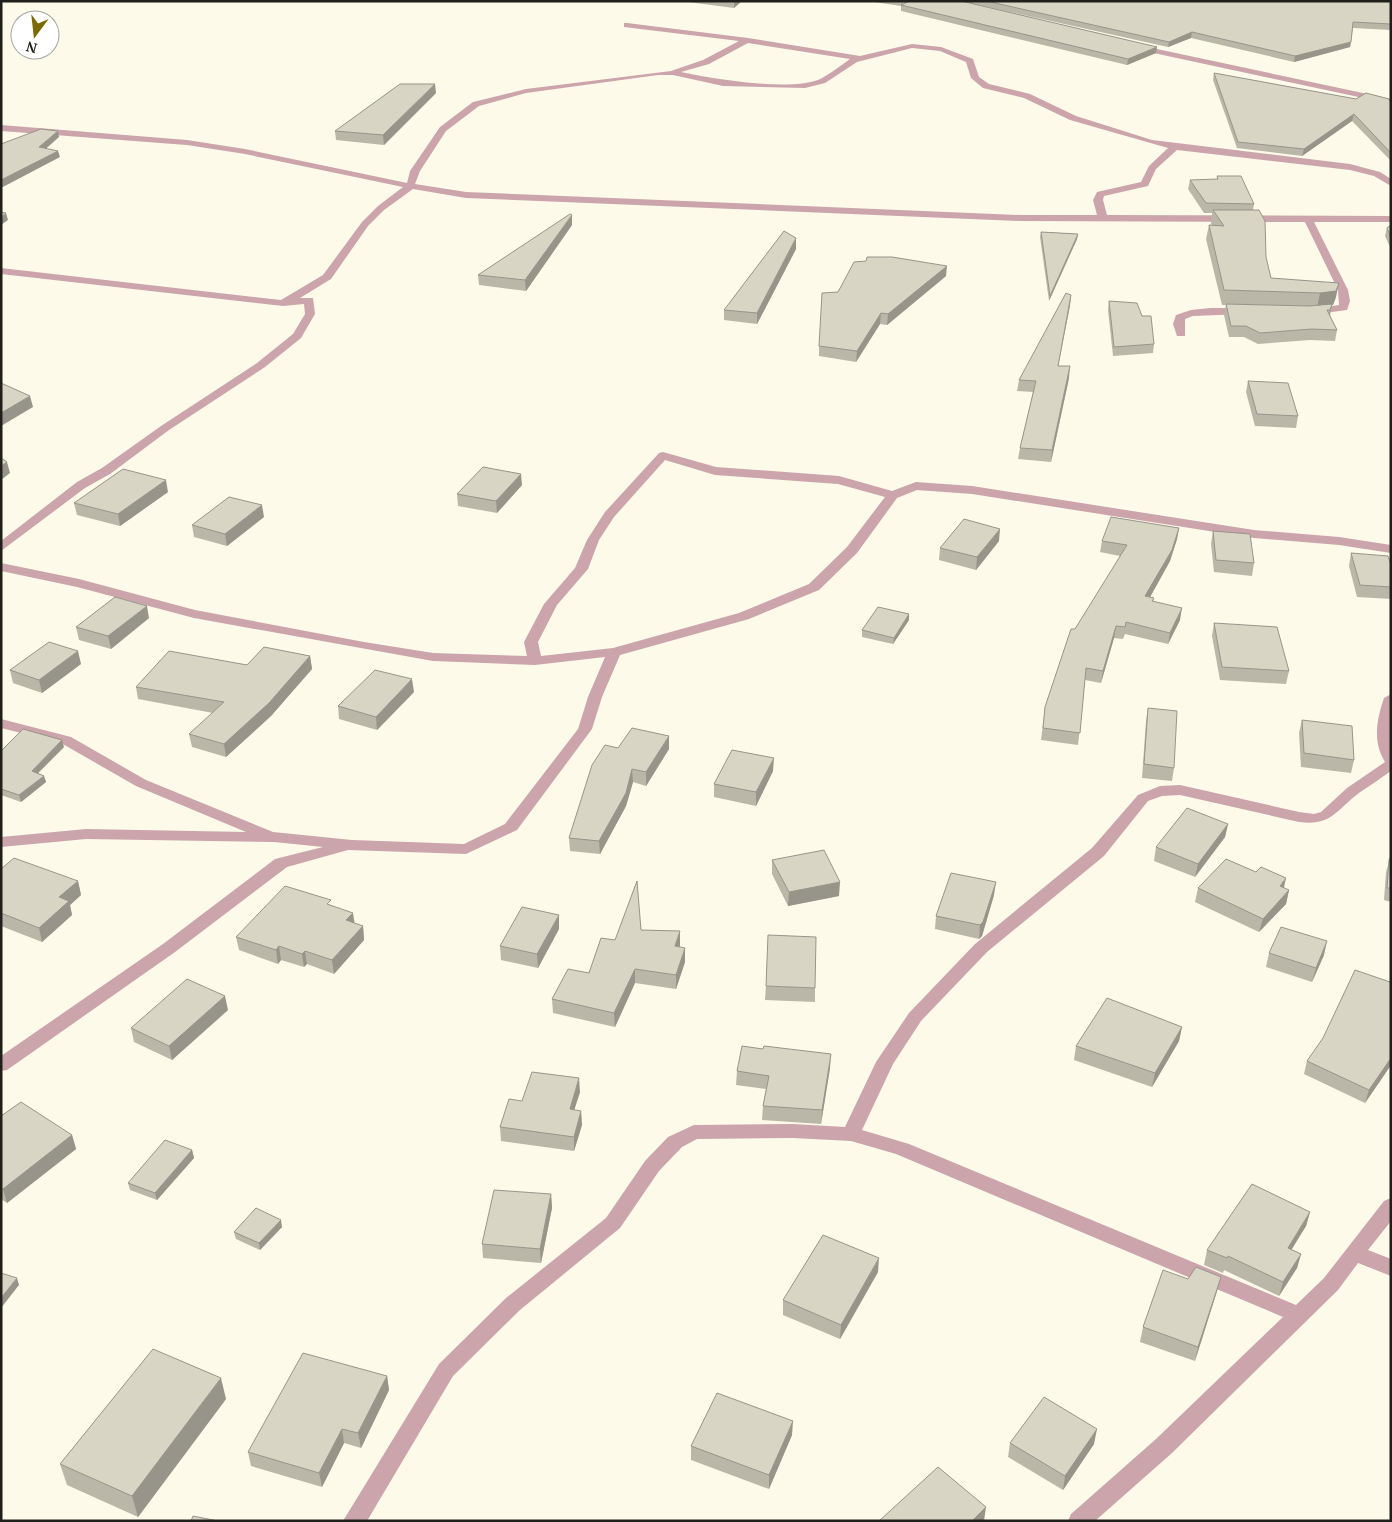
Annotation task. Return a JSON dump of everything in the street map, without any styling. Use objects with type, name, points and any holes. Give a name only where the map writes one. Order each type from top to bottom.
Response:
[{"type":"street","points":[[627,24],[748,40],[858,58],[887,54],[912,46],[941,49],[970,61],[975,78],[986,86],[1034,99],[1072,118],[1150,142],[1175,147],[1350,167],[1377,174],[1391,183]]},
{"type":"street","points":[[673,73],[706,62],[748,40]]},
{"type":"street","points":[[1131,45],[1391,102]]},
{"type":"street","points":[[283,303],[315,286],[333,270],[366,224],[381,208],[410,187],[415,171],[443,130],[456,117],[476,104],[526,91],[658,72],[673,73],[723,84],[805,86],[822,81],[858,58]]},
{"type":"street","points":[[1,128],[212,146],[410,187],[466,195],[772,209],[1103,219],[1391,219]]},
{"type":"street","points":[[1103,219],[1098,200],[1100,194],[1145,184],[1152,168],[1175,147]]},
{"type":"street","points":[[1297,312],[1337,310],[1343,308],[1345,301],[1343,290],[1308,220]]},
{"type":"street","points":[[1,271],[283,303],[309,300]]},
{"type":"street","points":[[1,547],[81,485],[106,471],[240,379],[297,336],[310,314],[309,300],[315,286]]},
{"type":"street","points":[[1181,334],[1178,324],[1180,317],[1191,313],[1258,312]]},
{"type":"street","points":[[535,661],[531,642],[551,604],[581,569],[593,540],[609,515],[663,456],[714,471],[839,480],[893,496]]},
{"type":"street","points":[[1,566],[78,583],[194,614],[364,646],[433,657],[535,661],[614,652],[744,616],[814,587],[852,550],[893,496],[916,486],[972,490],[1158,521],[1254,534],[1339,541],[1391,549]]},
{"type":"street","points":[[1,842],[86,834],[274,837],[352,845],[466,849],[511,827],[585,728],[595,697],[614,652]]},
{"type":"street","points":[[1391,698],[1383,735],[1386,753],[1391,760]]},
{"type":"street","points":[[1,723],[66,740],[141,784],[274,837]]},
{"type":"street","points":[[851,1134],[885,1062],[915,1017],[981,948],[1098,852],[1143,798],[1160,791],[1180,790],[1299,818],[1315,819],[1326,815],[1352,791],[1391,764]]},
{"type":"street","points":[[1,1065],[169,948],[281,863],[352,845]]},
{"type":"street","points":[[354,1521],[446,1370],[513,1304],[613,1223],[652,1166],[675,1142],[694,1132],[793,1131],[851,1134],[902,1149],[1299,1315]]},
{"type":"street","points":[[1079,1521],[1164,1446],[1331,1284],[1391,1206]]},
{"type":"street","points":[[1354,1253],[1391,1268]]},
{"type":"building","points":[[910,1],[961,1],[1157,47],[1128,59],[901,5]]},
{"type":"building","points":[[986,1],[1391,1],[1391,24],[1353,22],[1351,42],[1295,56],[1192,32],[1169,42]]},
{"type":"building","points":[[1214,73],[1356,99],[1366,93],[1389,99],[1391,104],[1391,153],[1354,114],[1304,149],[1238,142]]},
{"type":"building","points":[[400,84],[435,84],[383,135],[335,131]]},
{"type":"building","points":[[41,129],[58,131],[39,147],[58,151],[1,180],[1,144]]},
{"type":"building","points":[[1217,176],[1241,176],[1254,204],[1206,203],[1190,180],[1218,179]]},
{"type":"building","points":[[1213,210],[1259,210],[1265,221],[1266,257],[1271,278],[1339,283],[1336,291],[1320,293],[1224,290],[1209,225],[1224,226]]},
{"type":"building","points":[[570,214],[572,215],[525,280],[478,275]]},
{"type":"building","points":[[1391,225],[1391,237],[1387,228]]},
{"type":"building","points":[[784,231],[796,238],[757,313],[724,310]]},
{"type":"building","points":[[1041,232],[1078,234],[1050,296]]},
{"type":"building","points":[[867,257],[892,257],[947,266],[888,314],[881,313],[857,351],[819,346],[822,293],[838,292],[854,262],[866,261]]},
{"type":"building","points":[[1066,293],[1071,295],[1058,366],[1070,366],[1052,450],[1020,448],[1036,381],[1019,380]]},
{"type":"building","points":[[1109,301],[1137,303],[1142,316],[1151,316],[1154,344],[1114,347]]},
{"type":"building","points":[[1226,304],[1309,306],[1332,304],[1330,310],[1327,310],[1337,330],[1312,329],[1260,333],[1246,326],[1231,326]]},
{"type":"building","points":[[1248,381],[1288,383],[1298,416],[1257,414]]},
{"type":"building","points":[[1,383],[30,396],[1,413]]},
{"type":"building","points":[[1,458],[7,462],[1,466]]},
{"type":"building","points":[[483,467],[521,474],[496,501],[457,494]]},
{"type":"building","points":[[123,469],[166,480],[118,514],[74,503]]},
{"type":"building","points":[[229,497],[262,505],[225,534],[192,525]]},
{"type":"building","points":[[1111,517],[1179,528],[1172,550],[1145,596],[1154,598],[1152,601],[1182,608],[1170,633],[1126,622],[1125,627],[1116,626],[1103,671],[1086,668],[1080,733],[1043,728],[1045,707],[1071,629],[1075,629],[1127,545],[1102,541]]},
{"type":"building","points":[[964,519],[1000,529],[977,557],[940,548]]},
{"type":"building","points":[[1213,531],[1250,534],[1254,563],[1216,560]]},
{"type":"building","points":[[1351,553],[1388,556],[1391,565],[1391,587],[1360,585]]},
{"type":"building","points":[[115,597],[147,606],[108,636],[76,627]]},
{"type":"building","points":[[878,607],[909,614],[894,638],[862,630]]},
{"type":"building","points":[[1214,623],[1277,627],[1289,671],[1222,667]]},
{"type":"building","points":[[49,642],[78,651],[39,680],[10,670]]},
{"type":"building","points":[[264,647],[310,656],[269,703],[224,744],[189,734],[224,702],[136,687],[169,651],[247,665]]},
{"type":"building","points":[[375,670],[412,679],[376,717],[338,706]]},
{"type":"building","points":[[1148,708],[1177,711],[1174,768],[1144,764]]},
{"type":"building","points":[[1302,720],[1352,726],[1354,760],[1304,753]]},
{"type":"building","points":[[632,728],[669,736],[646,772],[632,769],[626,793],[599,841],[569,838],[592,765],[605,745],[618,748]]},
{"type":"building","points":[[23,729],[62,740],[32,771],[44,776],[19,795],[1,789],[1,751]]},
{"type":"building","points":[[732,750],[774,758],[756,792],[714,784]]},
{"type":"building","points":[[1187,808],[1228,824],[1198,864],[1156,847]]},
{"type":"building","points":[[824,850],[840,882],[789,892],[772,860]]},
{"type":"building","points":[[1391,856],[1391,888],[1387,888],[1389,860]]},
{"type":"building","points":[[14,858],[78,881],[59,897],[69,901],[39,928],[1,913],[1,869]]},
{"type":"building","points":[[1226,859],[1256,872],[1261,867],[1286,878],[1280,886],[1289,890],[1263,919],[1198,888]]},
{"type":"building","points":[[951,873],[996,882],[983,922],[980,925],[936,916]]},
{"type":"building","points":[[637,881],[641,930],[680,931],[675,946],[685,948],[676,975],[635,969],[614,1013],[552,999],[568,969],[589,973],[601,938],[615,940]]},
{"type":"building","points":[[285,886],[331,900],[327,904],[353,913],[346,920],[363,926],[332,960],[305,951],[302,954],[279,946],[276,950],[236,937]]},
{"type":"building","points":[[522,907],[559,915],[537,954],[500,946]]},
{"type":"building","points":[[1281,927],[1327,941],[1316,968],[1269,953]]},
{"type":"building","points":[[768,935],[816,937],[815,988],[766,986]]},
{"type":"building","points":[[1355,970],[1390,982],[1391,980],[1391,1058],[1369,1090],[1307,1061],[1323,1038]]},
{"type":"building","points":[[187,979],[225,996],[169,1046],[131,1028]]},
{"type":"building","points":[[1107,998],[1182,1027],[1155,1073],[1076,1046]]},
{"type":"building","points":[[742,1046],[763,1049],[764,1046],[831,1054],[822,1110],[763,1106],[769,1076],[737,1071]]},
{"type":"building","points":[[532,1072],[579,1078],[570,1109],[581,1111],[574,1137],[500,1127],[509,1099],[522,1101]]},
{"type":"building","points":[[21,1102],[72,1135],[3,1189],[1,1188],[1,1116]]},
{"type":"building","points":[[165,1140],[192,1150],[155,1193],[128,1183]]},
{"type":"building","points":[[1252,1184],[1310,1212],[1288,1248],[1301,1254],[1283,1282],[1228,1256],[1227,1258],[1207,1250]]},
{"type":"building","points":[[494,1190],[551,1194],[540,1249],[482,1244]]},
{"type":"building","points":[[256,1208],[281,1220],[259,1243],[234,1232]]},
{"type":"building","points":[[823,1235],[879,1258],[841,1325],[783,1300]]},
{"type":"building","points":[[1196,1267],[1221,1277],[1198,1347],[1143,1327],[1163,1270],[1188,1279]]},
{"type":"building","points":[[1,1273],[17,1278],[1,1298]]},
{"type":"building","points":[[153,1349],[221,1378],[132,1496],[60,1464]]},
{"type":"building","points":[[303,1353],[387,1376],[358,1433],[342,1429],[319,1473],[248,1452]]},
{"type":"building","points":[[717,1393],[793,1421],[769,1475],[691,1446]]},
{"type":"building","points":[[1044,1397],[1097,1429],[1065,1476],[1010,1443]]},
{"type":"building","points":[[938,1467],[986,1507],[972,1521],[879,1521]]},
{"type":"building","points":[[193,1516],[218,1521],[191,1521]]}]
